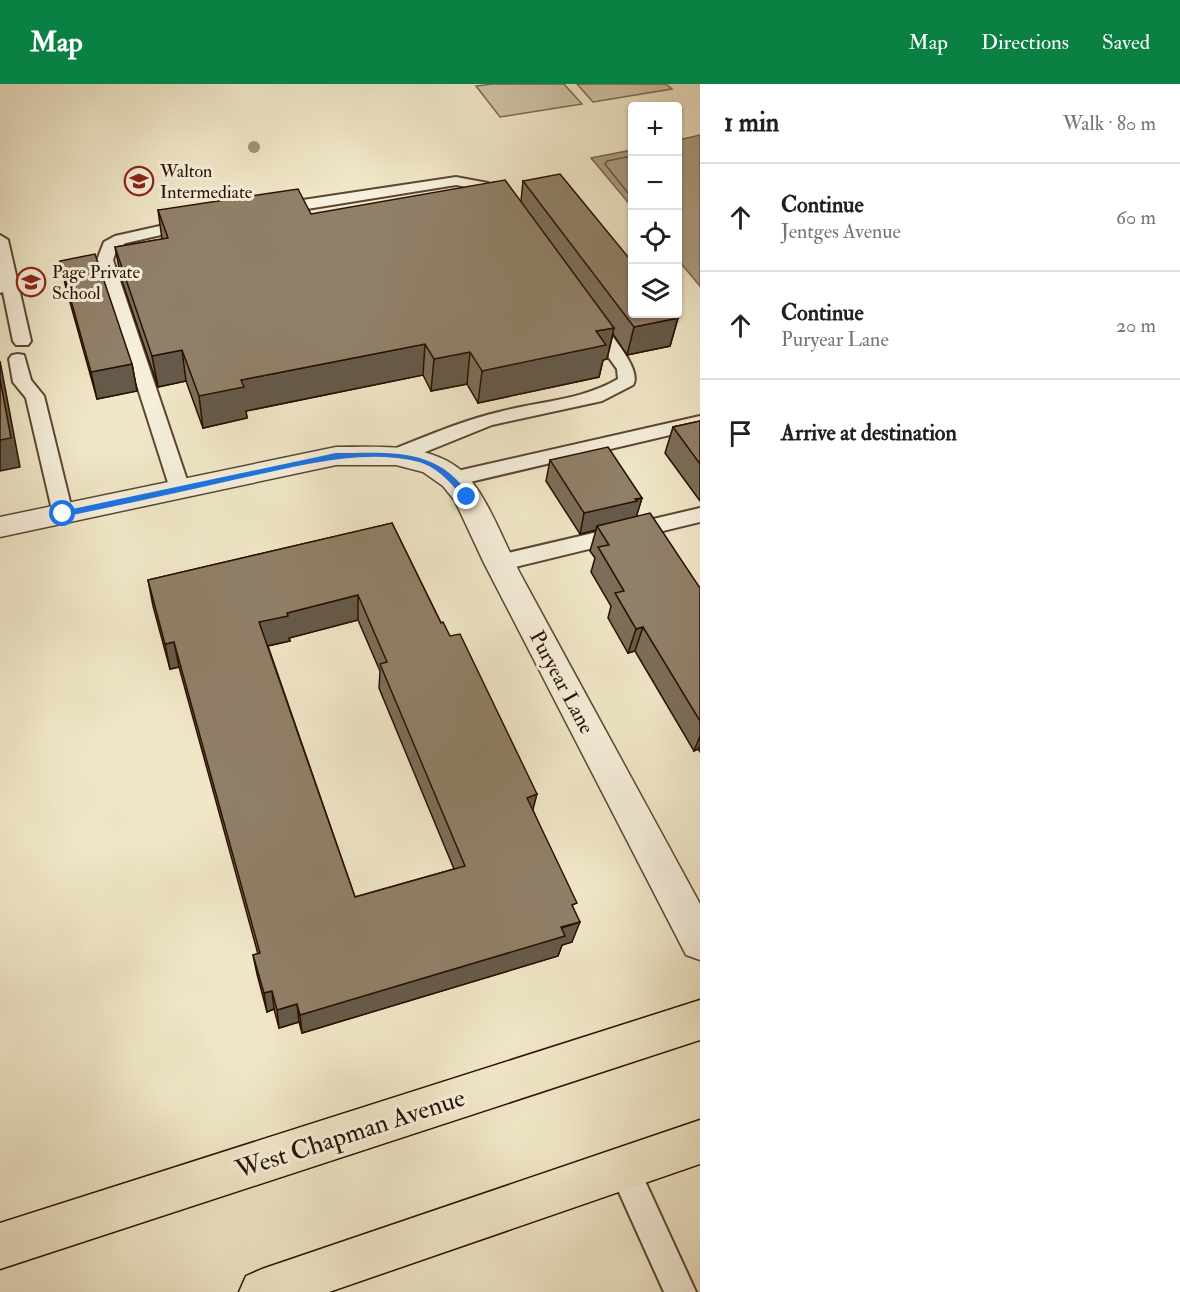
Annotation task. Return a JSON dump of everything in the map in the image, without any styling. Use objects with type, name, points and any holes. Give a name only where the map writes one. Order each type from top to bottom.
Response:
[{"type":"main road","name":"West Chapman Avenue","points":[[0,1246],[700,1020]]},
{"type":"main road","points":[[262,1292],[700,1142]]},
{"type":"street","name":"Puryear Lane","points":[[0,527],[336,456],[396,456],[432,464],[453,479],[467,497],[499,563],[700,942]]},
{"type":"lane","points":[[257,213],[456,181],[477,182],[493,191],[517,218]]},
{"type":"lane","points":[[180,489],[105,260],[110,245],[121,239],[211,220]]},
{"type":"lane","points":[[0,240],[5,287],[22,341]]},
{"type":"lane","points":[[396,456],[487,420],[594,397],[621,386],[627,381],[626,369],[586,314]]},
{"type":"lane","points":[[18,359],[22,382],[35,396],[63,514]]},
{"type":"lane","points":[[453,479],[700,422]]},
{"type":"lane","points":[[499,563],[700,515]]},
{"type":"lane","points":[[623,1168],[680,1292]]},
{"type":"shaded area","points":[[564,84],[582,104],[500,117],[476,86]]},
{"type":"shaded area","points":[[577,84],[666,84],[672,89],[593,102]]},
{"type":"water","points":[[700,135],[700,286],[682,265],[682,139]]},
{"type":"water","points":[[628,151],[628,202],[591,158]]},
{"type":"building","points":[[560,174],[628,257],[628,318],[678,318],[634,327],[523,181]]},
{"type":"building","points":[[505,180],[614,328],[596,331],[606,345],[482,371],[470,352],[434,359],[425,344],[241,380],[244,387],[199,396],[182,350],[152,356],[115,247],[168,238],[158,210],[298,189],[311,214]]},
{"type":"building","points":[[95,254],[132,364],[91,372],[60,261]]},
{"type":"building","points":[[0,379],[11,438],[0,440]]},
{"type":"building","points":[[700,421],[700,464],[673,427]]},
{"type":"building","points":[[608,447],[642,498],[584,513],[550,460]]},
{"type":"building","points":[[650,513],[700,588],[700,721],[643,627],[636,629],[615,593],[624,591],[598,547],[609,545],[597,526]]},
{"type":"building","points":[[392,523],[441,623],[443,622],[450,636],[460,634],[537,794],[527,798],[577,903],[572,905],[580,922],[561,927],[565,936],[300,1015],[297,1004],[277,1010],[272,991],[264,993],[253,955],[260,953],[174,642],[165,644],[148,580]],"holes":[[[358,595],[387,662],[380,664],[465,866],[355,897],[259,622],[288,616],[287,613]]]},
{"type":"place","name":"Walton Intermediate","points":[[139,181]]},
{"type":"place","name":"Page Private School","points":[[31,282]]},
{"type":"route","points":[[63,514],[336,456],[396,456],[421,460],[432,464],[453,479],[467,497]]}]
